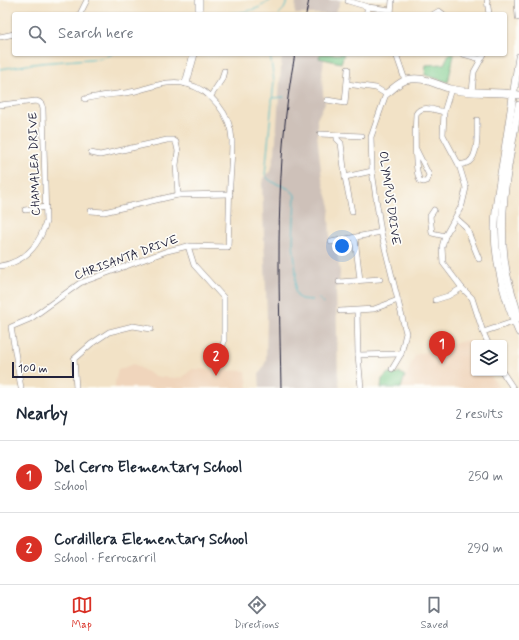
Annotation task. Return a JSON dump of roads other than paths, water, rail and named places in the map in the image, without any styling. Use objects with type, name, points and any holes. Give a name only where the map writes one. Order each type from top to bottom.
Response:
[{"type":"main road","points":[[198,0],[199,12]]},
{"type":"main road","points":[[518,0],[519,17]]},
{"type":"main road","points":[[186,83],[193,56]]},
{"type":"main road","points":[[517,320],[504,289],[497,257],[495,229],[496,202],[516,94],[519,57]]},
{"type":"main road","points":[[386,94],[405,80],[417,78],[428,80],[451,89],[472,92],[516,94]]},
{"type":"main road","points":[[519,105],[503,200],[502,227],[506,272],[519,332]]},
{"type":"street","points":[[81,12],[87,0]]},
{"type":"street","points":[[348,2],[391,12],[392,0]]},
{"type":"street","points":[[487,0],[489,12]]},
{"type":"street","points":[[367,12],[368,7]]},
{"type":"street","points":[[0,37],[12,34]]},
{"type":"street","points":[[397,56],[405,80]]},
{"type":"street","points":[[472,92],[474,72],[482,56]]},
{"type":"street","points":[[327,100],[345,103],[348,69]]},
{"type":"street","points":[[210,97],[222,79],[224,71]]},
{"type":"street","points":[[85,99],[98,95],[137,91],[165,83],[186,83]]},
{"type":"street","name":"CHRISANTA DRIVE","points":[[21,388],[11,327],[30,319],[80,283],[167,251],[188,246],[228,247],[232,139],[227,119],[220,107],[210,97],[199,89],[186,83]]},
{"type":"street","points":[[347,84],[376,88],[386,94]]},
{"type":"street","points":[[451,89],[444,112],[443,135],[459,165],[466,188],[462,205],[442,247],[443,263],[462,288],[472,298],[487,340]]},
{"type":"street","name":"OLYMPUS DRIVE","points":[[386,94],[371,137],[372,171],[381,232],[406,333],[401,354],[392,369]]},
{"type":"street","name":"CHAMALEA DRIVE","points":[[0,105],[36,101],[40,102],[42,105],[46,207],[46,222],[42,236],[36,246],[19,259],[0,266]]},
{"type":"street","points":[[416,149],[429,175],[427,181],[424,182],[420,181],[418,177],[415,157],[416,118],[418,111],[424,108],[444,112]]},
{"type":"street","points":[[459,165],[468,162],[473,158],[477,134],[477,120]]},
{"type":"street","points":[[320,134],[362,136]]},
{"type":"street","points":[[337,135],[337,139],[341,143],[345,177],[352,212]]},
{"type":"street","points":[[341,143],[343,142],[345,136]]},
{"type":"street","points":[[91,153],[100,155],[173,140],[176,142],[178,151],[176,165],[178,195]]},
{"type":"street","points":[[345,177],[372,171]]},
{"type":"street","points":[[91,211],[104,212],[178,195],[230,194]]},
{"type":"street","points":[[25,210],[46,207]]},
{"type":"street","points":[[434,210],[430,216],[432,233],[446,236]]},
{"type":"street","points":[[456,218],[466,227],[479,259]]},
{"type":"street","points":[[331,242],[381,232]]},
{"type":"street","points":[[355,238],[360,280]]},
{"type":"street","points":[[188,246],[194,265],[224,298],[224,341],[221,352]]},
{"type":"street","points":[[339,282],[380,279]]},
{"type":"street","points":[[435,300],[448,296],[462,288]]},
{"type":"street","points":[[340,311],[374,309],[398,300]]},
{"type":"street","points":[[357,311],[358,355],[361,388]]},
{"type":"street","points":[[483,332],[517,320]]},
{"type":"street","points":[[76,388],[74,359],[91,344],[109,332],[133,326],[151,329]]},
{"type":"street","points":[[358,355],[401,354]]},
{"type":"street","points":[[505,376],[513,388]]},
{"type":"waterway","points":[[244,12],[258,8],[271,0]]},
{"type":"waterway","points":[[281,12],[288,0]]},
{"type":"waterway","points":[[0,69],[40,63],[101,58],[106,56]]},
{"type":"waterway","points":[[270,56],[274,81],[265,175],[268,179],[289,189],[295,195],[293,243],[296,272],[295,291],[301,299],[312,300]]},
{"type":"waterway","points":[[273,98],[284,97]]},
{"type":"waterway","points":[[319,299],[323,303]]},
{"type":"railway","points":[[306,12],[309,0]]},
{"type":"railway","points":[[281,388],[279,220],[288,95],[295,56]]},
{"type":"place","name":"Del Cerro Elementary School","points":[[442,364]]},
{"type":"place","name":"Cordillera Elementary School","points":[[216,376]]}]
